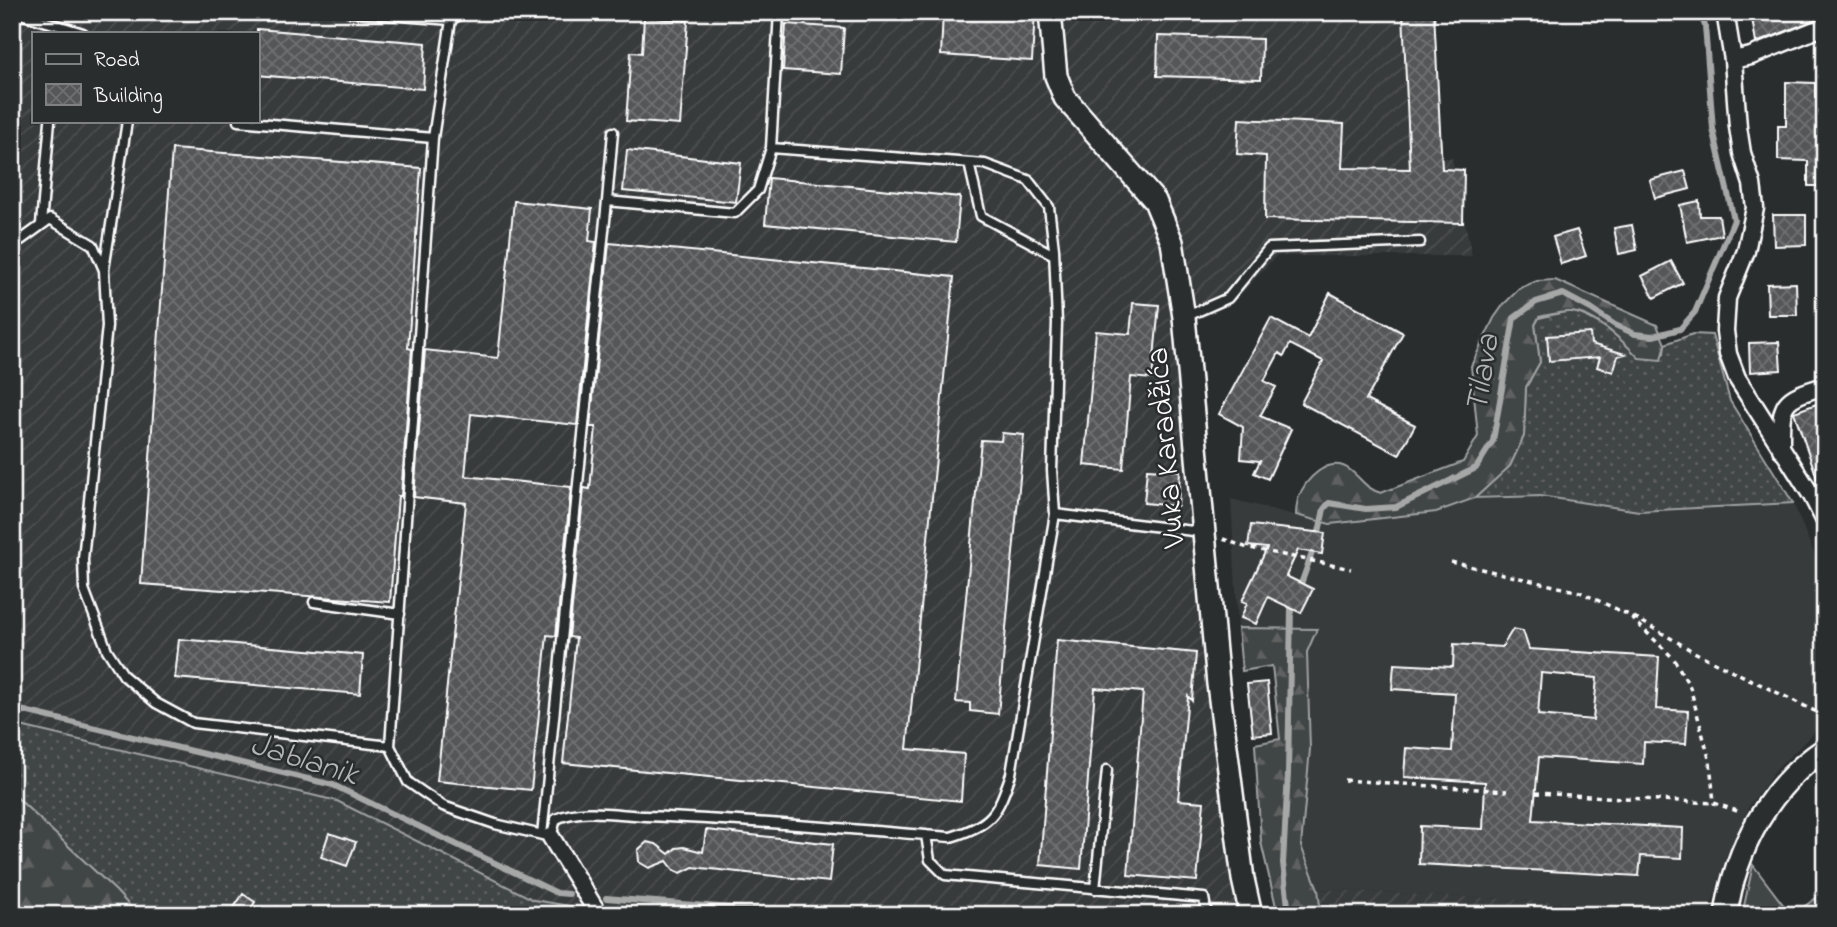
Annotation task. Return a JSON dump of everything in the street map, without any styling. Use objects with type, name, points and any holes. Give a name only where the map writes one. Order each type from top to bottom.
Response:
[{"type":"street","name":"Vuka Karadžića","points":[[1050,12],[1056,76],[1065,98],[1143,186],[1162,214],[1172,242],[1184,317],[1218,684],[1243,879],[1251,915]]},
{"type":"street","points":[[1725,12],[1733,60],[1738,128],[1755,208],[1746,251],[1727,298],[1725,331],[1728,354],[1737,378],[1825,522]]},
{"type":"street","points":[[1733,60],[1751,56],[1825,26]]},
{"type":"street","points":[[1781,449],[1781,420],[1789,401],[1795,395],[1825,386]]},
{"type":"street","points":[[1726,915],[1734,877],[1758,818],[1793,773],[1825,749]]},
{"type":"street","points":[[546,836],[599,915]]},
{"type":"lane","points":[[14,12],[58,29],[77,32]]},
{"type":"lane","points":[[350,12],[451,20],[464,12]]},
{"type":"lane","points":[[607,201],[735,213],[758,190],[771,148],[779,12]]},
{"type":"lane","points":[[451,20],[433,138],[390,746],[408,782],[443,806],[495,824],[546,836]]},
{"type":"lane","points":[[41,224],[50,122]]},
{"type":"lane","points":[[127,122],[104,271],[107,326],[83,559],[84,589],[107,650],[124,676],[145,694],[193,723],[390,746]]},
{"type":"lane","points":[[249,122],[433,138]]},
{"type":"lane","points":[[546,836],[613,132]]},
{"type":"lane","points":[[546,836],[556,820],[566,814],[593,814],[685,817],[951,837],[978,829],[998,810],[1011,774],[1055,514],[1052,470],[1057,323],[1049,207],[1028,180],[985,164],[771,148]]},
{"type":"lane","points":[[969,163],[981,216],[1054,255]]},
{"type":"lane","points":[[12,240],[21,240],[50,219],[93,245],[104,271]]},
{"type":"lane","points":[[1184,317],[1228,298],[1269,248],[1420,243]]},
{"type":"lane","points":[[1055,514],[1204,532]]},
{"type":"lane","points":[[314,602],[400,614]]},
{"type":"lane","points":[[1095,889],[1107,770]]},
{"type":"lane","points":[[926,835],[930,860],[945,875],[1203,898],[1207,915]]},
{"type":"path","points":[[1204,532],[1245,547],[1351,569]]},
{"type":"path","points":[[1451,562],[1580,592],[1825,716]]},
{"type":"path","points":[[1629,615],[1674,659],[1690,687],[1710,762],[1714,803]]},
{"type":"path","points":[[1344,780],[1507,791]]},
{"type":"path","points":[[1535,793],[1714,803],[1758,818]]},
{"type":"shaded area","points":[[12,12],[1418,12],[1425,158],[1452,158],[1472,256],[1276,256],[1232,304],[1173,331],[1204,532],[1251,915],[669,915],[605,912],[534,900],[337,801],[12,724]]},
{"type":"shaded area","points":[[1540,496],[1639,511],[1793,503],[1817,560],[1825,587],[1825,712],[1821,720],[1812,735],[1777,769],[1750,805],[1726,856],[1710,911],[1318,889],[1301,846],[1310,749],[1307,652],[1317,629],[1238,628],[1231,499],[1330,524],[1436,512],[1475,498]]},
{"type":"shaded area","points":[[1318,889],[1704,910],[1704,915],[1321,915]]},
{"type":"green space","points":[[1555,280],[1657,325],[1665,344],[1661,360],[1639,358],[1609,330],[1581,314],[1564,312],[1539,317],[1535,325],[1540,362],[1526,387],[1524,436],[1510,466],[1475,498],[1436,512],[1330,524],[1296,515],[1301,491],[1312,477],[1326,467],[1342,466],[1381,493],[1463,462],[1478,436],[1471,366],[1494,318],[1520,288],[1537,281]]},
{"type":"green space","points":[[1569,311],[1598,323],[1640,358],[1664,354],[1665,344],[1693,334],[1712,335],[1730,401],[1793,503],[1639,511],[1540,496],[1475,498],[1510,466],[1524,436],[1526,387],[1540,362],[1535,325],[1539,318]]},
{"type":"green space","points":[[1238,628],[1317,629],[1307,652],[1310,749],[1301,846],[1318,889],[1321,915],[1278,915],[1261,842],[1255,744],[1280,739],[1272,666],[1242,671]]},
{"type":"green space","points":[[12,724],[337,801],[534,900],[605,912],[669,915],[138,915],[12,793]]},
{"type":"green space","points":[[12,793],[116,891],[138,915],[12,915]]},
{"type":"green space","points":[[1753,865],[1791,915],[1742,915]]},
{"type":"green space","points":[[1825,892],[1825,915],[1792,915]]},
{"type":"building","points":[[943,12],[1035,12],[1032,61],[941,55]]},
{"type":"building","points":[[1403,12],[1434,12],[1442,169],[1464,170],[1463,223],[1265,219],[1266,156],[1237,154],[1239,119],[1344,124],[1342,168],[1410,169]]},
{"type":"building","points":[[1751,12],[1825,12],[1825,16],[1756,43]]},
{"type":"building","points":[[644,17],[688,21],[680,125],[626,121],[631,52],[642,53]]},
{"type":"building","points":[[786,24],[844,28],[841,74],[783,70]]},
{"type":"building","points":[[257,29],[426,43],[423,89],[259,75]]},
{"type":"building","points":[[1158,36],[1262,39],[1261,79],[1157,76]]},
{"type":"building","points":[[1786,82],[1815,83],[1815,98],[1825,98],[1825,186],[1808,186],[1808,161],[1778,160],[1778,126],[1786,126]]},
{"type":"building","points":[[172,149],[421,168],[408,348],[412,349],[390,602],[141,584]]},
{"type":"building","points":[[627,150],[741,163],[736,202],[623,191]]},
{"type":"building","points":[[1685,171],[1690,189],[1655,198],[1650,180]]},
{"type":"building","points":[[769,178],[960,197],[956,242],[765,224]]},
{"type":"building","points":[[514,201],[592,209],[589,241],[596,242],[577,425],[471,414],[465,476],[571,487],[556,636],[547,635],[531,790],[437,781],[466,503],[414,497],[425,350],[498,358]]},
{"type":"building","points":[[1699,201],[1700,216],[1719,216],[1722,235],[1687,242],[1680,205]]},
{"type":"building","points":[[1773,215],[1806,215],[1806,245],[1774,246]]},
{"type":"building","points":[[1632,225],[1637,250],[1619,254],[1614,228]]},
{"type":"building","points":[[1577,230],[1586,256],[1561,264],[1553,237]]},
{"type":"building","points":[[609,243],[954,277],[907,749],[964,754],[961,801],[563,763],[576,638],[569,637],[584,488],[590,489],[596,427],[590,427]]},
{"type":"building","points":[[1671,261],[1683,283],[1654,298],[1642,276]]},
{"type":"building","points":[[1796,283],[1797,315],[1768,315],[1767,284]]},
{"type":"building","points":[[1330,293],[1403,333],[1366,400],[1415,425],[1399,455],[1301,403],[1323,361],[1290,344],[1284,356],[1279,353],[1264,381],[1276,387],[1260,416],[1291,429],[1268,479],[1254,473],[1260,461],[1241,459],[1243,427],[1219,414],[1271,318],[1308,338]]},
{"type":"building","points":[[1133,303],[1159,305],[1152,379],[1131,377],[1123,469],[1084,465],[1096,331],[1130,334]]},
{"type":"building","points":[[1590,333],[1591,344],[1625,354],[1618,356],[1613,372],[1597,367],[1600,357],[1549,361],[1547,336]]},
{"type":"building","points":[[1779,342],[1781,370],[1750,372],[1749,343]]},
{"type":"building","points":[[1825,401],[1825,492],[1822,492],[1794,412]]},
{"type":"building","points":[[1002,433],[1024,435],[998,714],[970,711],[970,703],[956,702],[981,440],[1001,441]]},
{"type":"building","points":[[1147,469],[1180,471],[1178,506],[1144,503]]},
{"type":"building","points":[[1251,525],[1325,533],[1322,554],[1298,550],[1286,576],[1313,589],[1301,613],[1268,597],[1256,624],[1241,618],[1247,603],[1242,601],[1267,548],[1248,546]]},
{"type":"building","points":[[1513,629],[1523,631],[1529,649],[1659,657],[1656,709],[1688,711],[1686,744],[1644,742],[1643,764],[1539,757],[1533,820],[1683,828],[1682,858],[1641,856],[1639,876],[1419,864],[1420,826],[1483,829],[1485,782],[1404,777],[1406,748],[1452,751],[1455,693],[1392,689],[1394,664],[1453,667],[1454,644],[1502,647]],"holes":[[[1541,673],[1597,678],[1593,720],[1538,715]]]},
{"type":"building","points":[[179,639],[363,655],[360,694],[175,678]]},
{"type":"building","points":[[1057,640],[1196,653],[1192,701],[1188,696],[1178,800],[1204,802],[1197,881],[1128,875],[1143,692],[1095,688],[1081,869],[1040,865]]},
{"type":"building","points":[[1267,682],[1272,733],[1253,735],[1247,684]]},
{"type":"building","points":[[706,830],[833,844],[829,882],[693,867],[681,873],[674,870],[667,861],[649,868],[639,862],[638,850],[647,842],[656,844],[669,854],[676,848],[684,847],[703,852]]},
{"type":"building","points":[[329,833],[356,842],[347,866],[321,857]]},
{"type":"building","points":[[243,894],[255,902],[247,915],[233,909]]},
{"type":"waterway","name":"Tilava","points":[[1319,532],[1324,509],[1329,503],[1366,509],[1396,507],[1476,468],[1493,441],[1514,318],[1536,302],[1563,294],[1615,325],[1635,334],[1653,336],[1680,329],[1695,312],[1734,220],[1713,129],[1705,26],[1700,12]]},
{"type":"waterway","name":"Tilava","points":[[1301,584],[1312,553]]},
{"type":"waterway","name":"Tilava","points":[[1289,915],[1283,863],[1288,774],[1291,608]]},
{"type":"waterway","name":"Jablanik","points":[[12,708],[333,785],[557,893],[569,894]]},
{"type":"waterway","name":"Jablanik","points":[[606,898],[817,915]]}]
